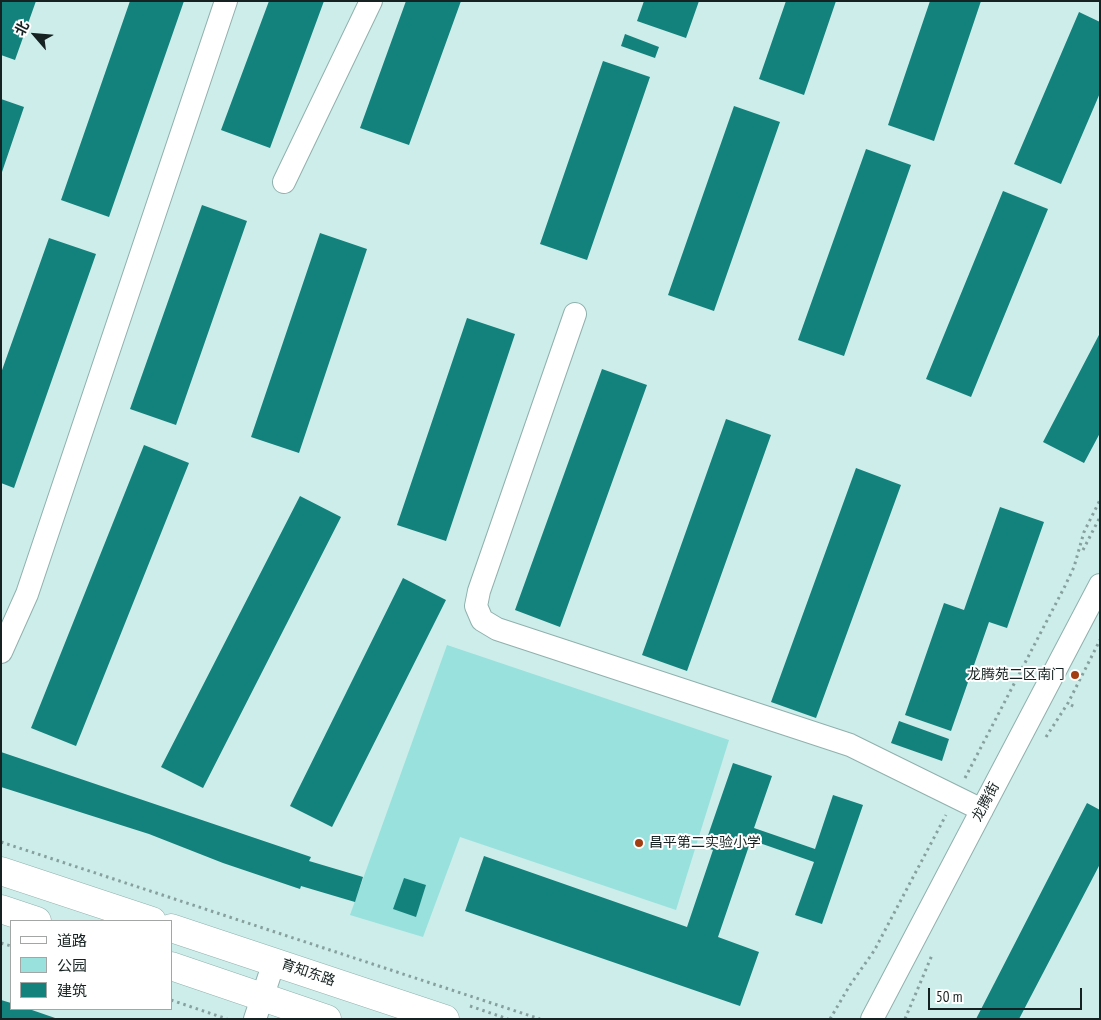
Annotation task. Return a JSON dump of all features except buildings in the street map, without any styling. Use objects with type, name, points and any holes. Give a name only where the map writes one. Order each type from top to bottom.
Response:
[{"type":"main road","points":[[1,871],[149,920]]},
{"type":"main road","points":[[1,909],[34,920]]},
{"type":"main road","name":"育知东路","points":[[172,928],[445,1019]]},
{"type":"main road","points":[[172,966],[258,1008],[327,1019]]},
{"type":"street","points":[[1,652],[27,594],[226,1]]},
{"type":"street","points":[[284,182],[370,1]]},
{"type":"street","points":[[575,314],[479,591],[476,606],[482,620],[497,629],[850,745],[956,795],[982,810]]},
{"type":"street","name":"龙腾街","points":[[872,1019],[1100,585]]},
{"type":"street","points":[[258,1008],[274,962]]},
{"type":"path","points":[[830,1019],[850,984],[874,951],[1065,586],[1074,566],[1084,532],[1100,500]]},
{"type":"path","points":[[1083,550],[1095,521],[1100,517]]},
{"type":"path","points":[[1071,705],[1075,707]]},
{"type":"path","points":[[1,842],[540,1019]]},
{"type":"path","points":[[172,1000],[227,1019]]},
{"type":"path","points":[[470,1006],[508,1019]]},
{"type":"green space","points":[[447,645],[729,740],[676,910],[460,837],[423,937],[350,915]]},
{"type":"place","name":"龙腾苑二区南门","points":[[1075,675]]},
{"type":"place","name":"昌平第二实验小学","points":[[639,843]]}]
